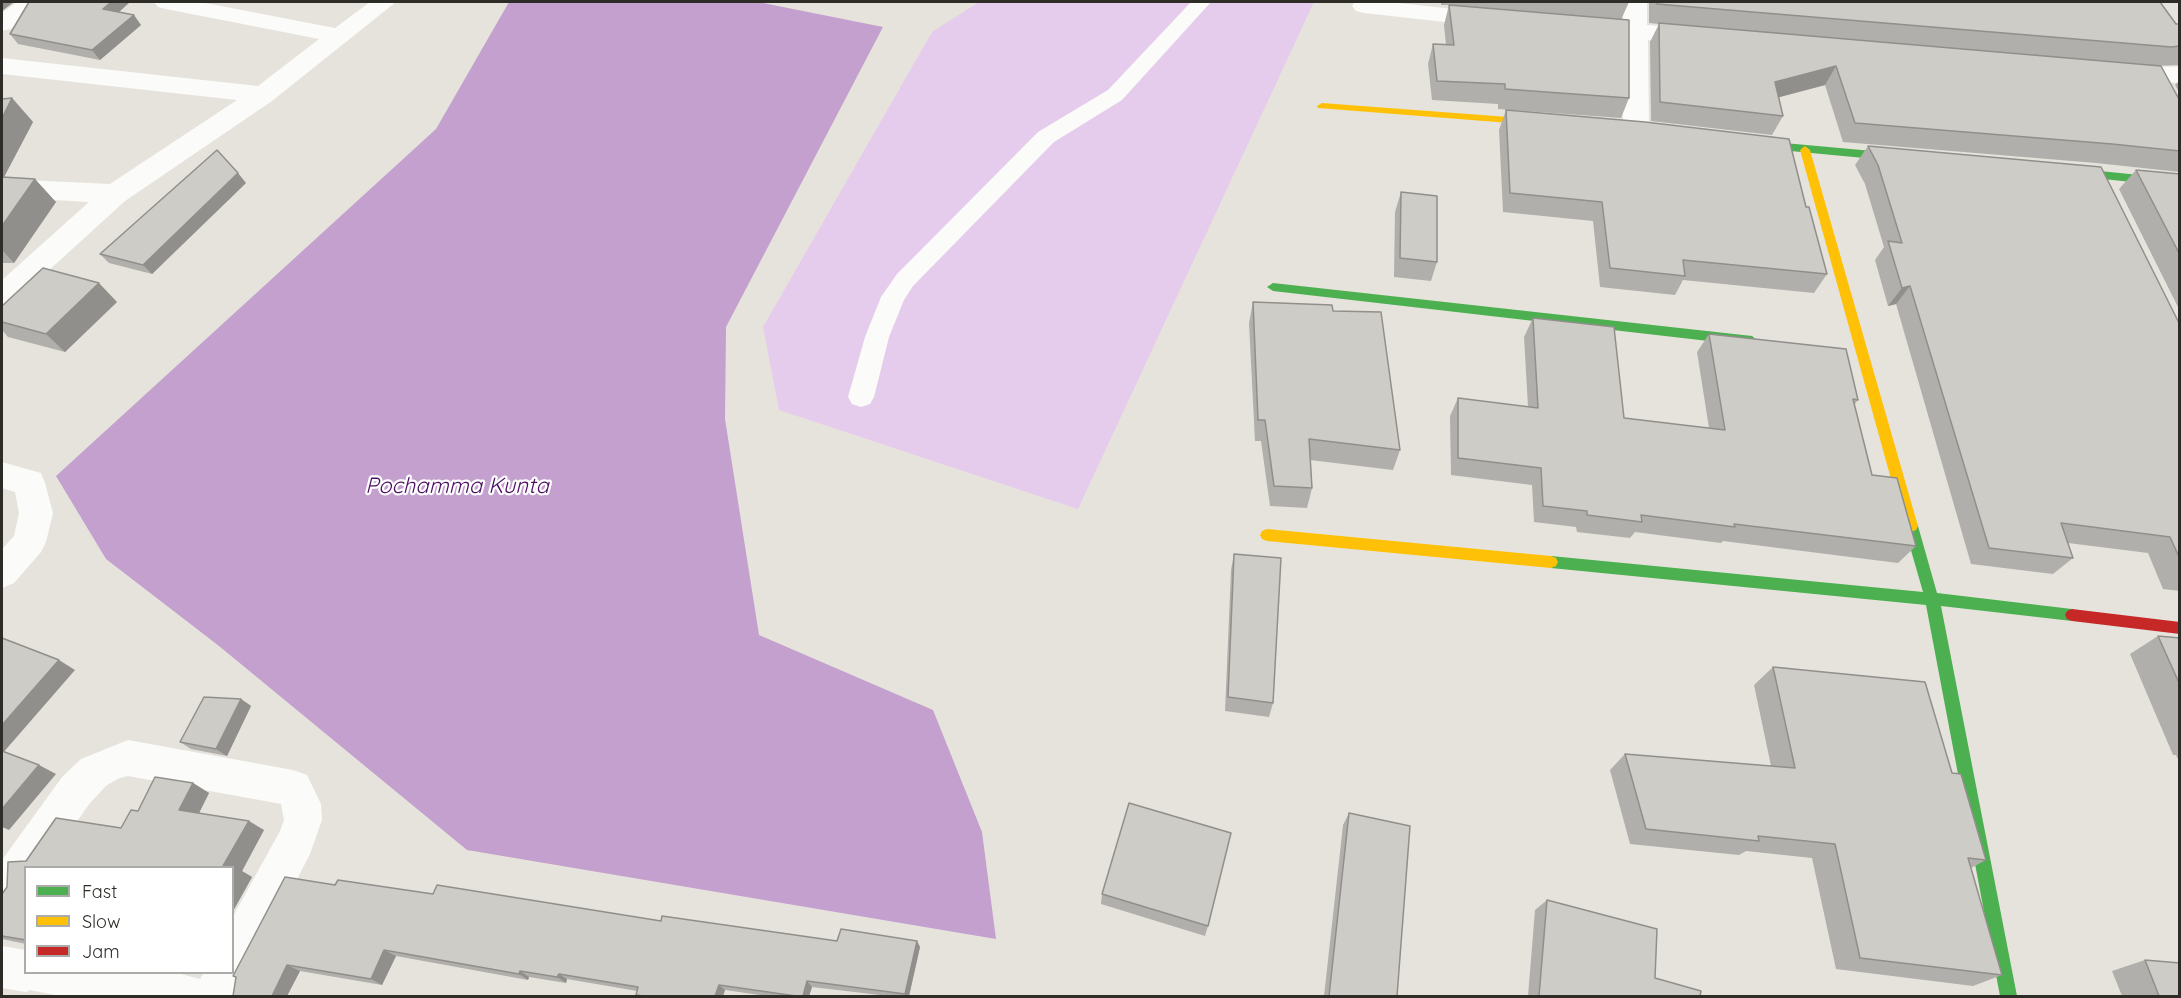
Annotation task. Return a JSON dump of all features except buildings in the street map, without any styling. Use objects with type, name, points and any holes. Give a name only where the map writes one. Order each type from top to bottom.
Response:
[{"type":"street","points":[[2,24],[32,2]]},
{"type":"street","points":[[166,2],[340,36]]},
{"type":"street","points":[[2,296],[115,194],[263,95],[384,2]]},
{"type":"street","points":[[1635,2],[1635,130]]},
{"type":"street","points":[[1364,6],[1508,21]]},
{"type":"street","points":[[1554,25],[1718,39]]},
{"type":"street","points":[[2,66],[263,95]]},
{"type":"street","points":[[2096,70],[2166,82]]},
{"type":"street","points":[[1322,106],[1566,124]]},
{"type":"street","points":[[1771,146],[1921,159]]},
{"type":"street","points":[[1805,150],[1855,353],[1932,599],[2009,996]]},
{"type":"street","points":[[2049,170],[2180,183]]},
{"type":"street","points":[[2095,174],[2110,205]]},
{"type":"street","points":[[2,188],[115,194]]},
{"type":"street","points":[[1273,286],[1769,343]]},
{"type":"street","points":[[2,475],[29,483],[36,513],[29,542],[2,573]]},
{"type":"street","points":[[1267,535],[1932,599],[2180,628]]},
{"type":"street","points":[[2,891],[76,790],[94,772],[112,763],[128,758],[293,788],[302,804],[303,819],[296,840],[234,957]]},
{"type":"street","points":[[2,967],[24,971]]},
{"type":"street","points":[[50,974],[189,996]]},
{"type":"street","points":[[214,996],[225,974]]},
{"type":"lane","points":[[861,397],[877,337],[893,297],[905,280],[1046,138],[1064,124],[1089,112],[1115,94],[1201,2]]},
{"type":"shaded area","points":[[979,2],[1314,2],[1078,509],[779,410],[763,327],[932,32]]},
{"type":"water","name":"Pochamma Kunta","points":[[509,2],[758,2],[883,27],[726,327],[725,419],[759,635],[933,710],[982,832],[996,939],[467,850],[219,646],[106,559],[56,476],[436,129]]},
{"type":"traffic: fast","points":[[1784,147],[1906,158]]},
{"type":"traffic: fast","points":[[2059,171],[2180,183]]},
{"type":"traffic: fast","points":[[1273,287],[1752,341]]},
{"type":"traffic: fast","points":[[1911,526],[1932,599],[2009,996]]},
{"type":"traffic: fast","points":[[1551,562],[2072,615]]},
{"type":"traffic: slow","points":[[1322,106],[1548,123]]},
{"type":"traffic: slow","points":[[1805,150],[1911,526]]},
{"type":"traffic: slow","points":[[1267,535],[1551,562]]},
{"type":"traffic: jam","points":[[2072,615],[2180,628]]}]
